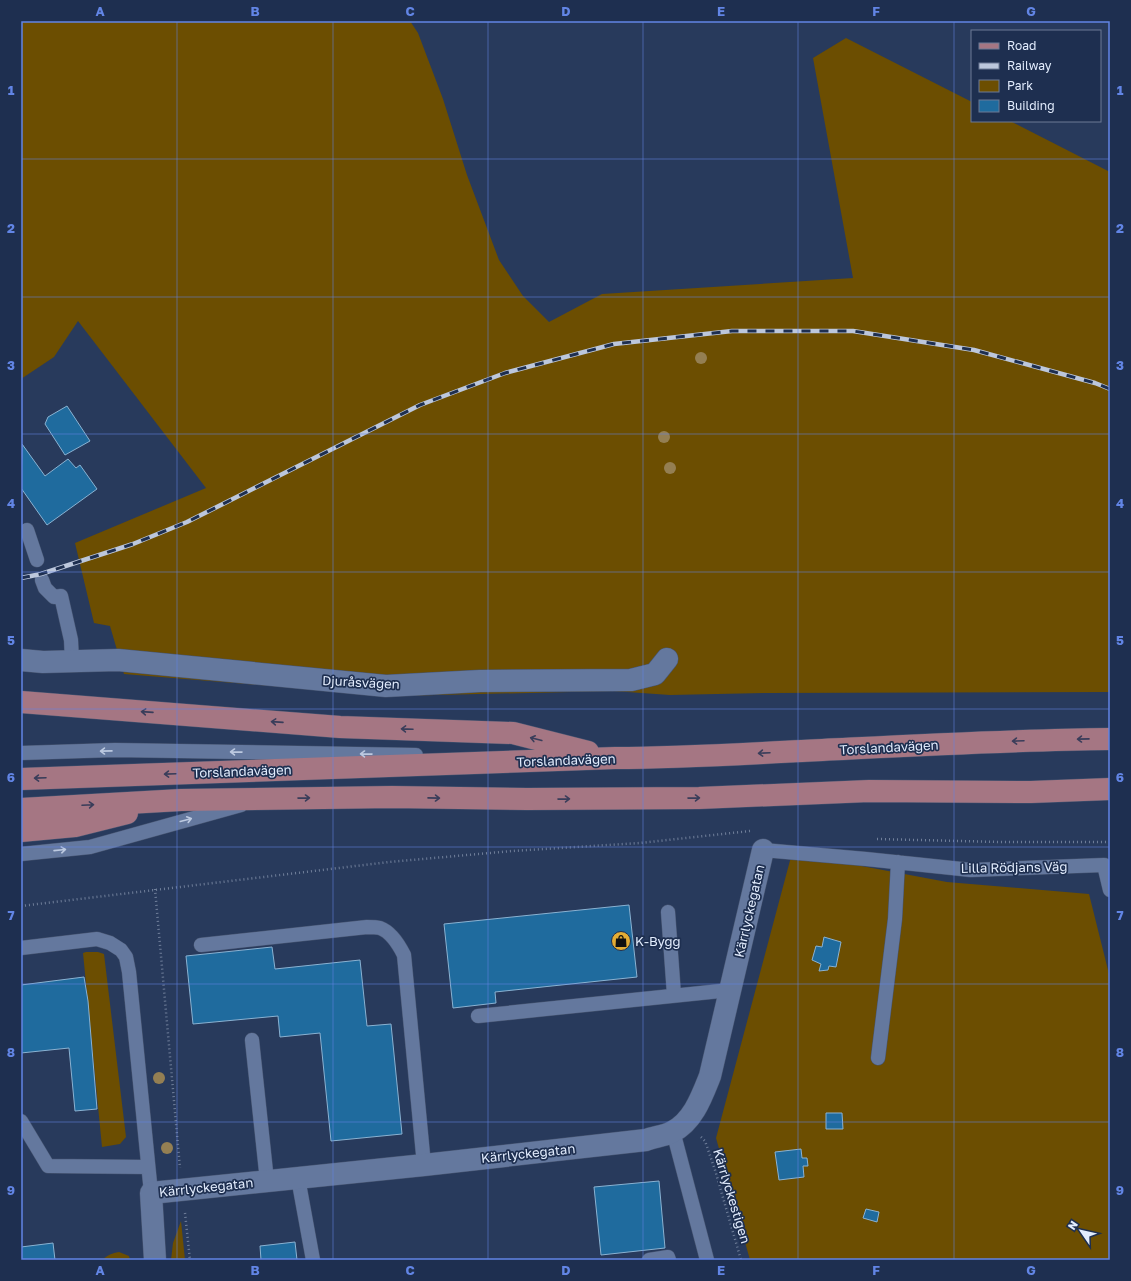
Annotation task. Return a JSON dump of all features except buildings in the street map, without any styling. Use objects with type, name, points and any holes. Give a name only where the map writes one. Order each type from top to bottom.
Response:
[{"type":"main road","points":[[21,702],[340,727],[513,733],[614,758]]},
{"type":"main road","name":"Torslandavägen","points":[[21,779],[614,758],[658,758],[1110,739]]},
{"type":"main road","name":"Torslandavägen","points":[[21,809],[181,800],[265,798],[392,797],[527,800],[692,798],[869,791],[1031,792],[1110,789]]},
{"type":"main road","points":[[21,831],[75,826],[181,800]]},
{"type":"street","name":"Djuråsvägen","points":[[21,660],[43,662],[118,660],[386,686],[480,681],[631,680],[655,674],[668,660]]},
{"type":"street","name":"Kärrlyckegatan","points":[[155,1260],[151,1193],[424,1165],[646,1140],[680,1126],[700,1102],[710,1076],[730,990],[759,841]]},
{"type":"lane","points":[[27,530],[37,560]]},
{"type":"lane","points":[[42,580],[45,588],[54,597],[61,596],[71,640],[72,661]]},
{"type":"lane","points":[[21,753],[115,750],[614,758]]},
{"type":"lane","points":[[21,854],[90,847],[265,798]]},
{"type":"lane","name":"Lilla Rödjans Väg","points":[[759,841],[898,862],[971,870],[1104,865],[1110,890]]},
{"type":"lane","points":[[878,1058],[895,918],[898,862]]},
{"type":"lane","points":[[668,912],[674,995]]},
{"type":"lane","points":[[200,946],[366,926],[380,928],[390,935],[398,944],[404,955],[424,1165]]},
{"type":"lane","points":[[21,948],[97,939],[110,943],[121,950],[126,957],[129,972],[151,1193]]},
{"type":"lane","points":[[478,1016],[730,990]]},
{"type":"lane","points":[[252,1040],[267,1181]]},
{"type":"lane","points":[[21,1121],[48,1166],[148,1166]]},
{"type":"lane","points":[[680,1126],[707,1260]]},
{"type":"lane","points":[[298,1178],[313,1260]]},
{"type":"lane","points":[[649,1260],[668,1257],[669,1260]]},
{"type":"path","points":[[877,839],[1000,842],[1110,842]]},
{"type":"path","points":[[21,906],[389,862],[512,851],[640,843],[759,841]]},
{"type":"path","points":[[155,890],[164,999],[190,1260]]},
{"type":"path","name":"Kärrlyckestigen","points":[[680,1126],[705,1141],[741,1260]]},
{"type":"green space","points":[[21,21],[410,21],[418,33],[443,99],[467,175],[499,260],[523,296],[549,322],[602,294],[853,278],[813,58],[846,38],[971,101],[971,122],[1012,122],[1110,172],[1110,692],[765,693],[670,695],[613,691],[396,696],[124,674],[110,626],[94,623],[75,543],[206,488],[78,321],[54,357],[21,379]]},
{"type":"green space","points":[[792,853],[947,882],[1089,894],[1110,978],[1110,1260],[750,1260],[716,1138]]},
{"type":"green space","points":[[98,952],[104,954],[126,1137],[120,1144],[102,1147],[83,953]]},
{"type":"green space","points":[[181,1221],[185,1260],[171,1260],[173,1243]]},
{"type":"green space","points":[[119,1252],[129,1256],[130,1260],[102,1260],[110,1254]]},
{"type":"railway","points":[[21,578],[41,574],[133,544],[187,522],[420,405],[505,373],[614,344],[732,331],[853,331],[974,350],[1095,383],[1110,389]]},
{"type":"place","name":"K-Bygg","points":[[621,941]]}]
